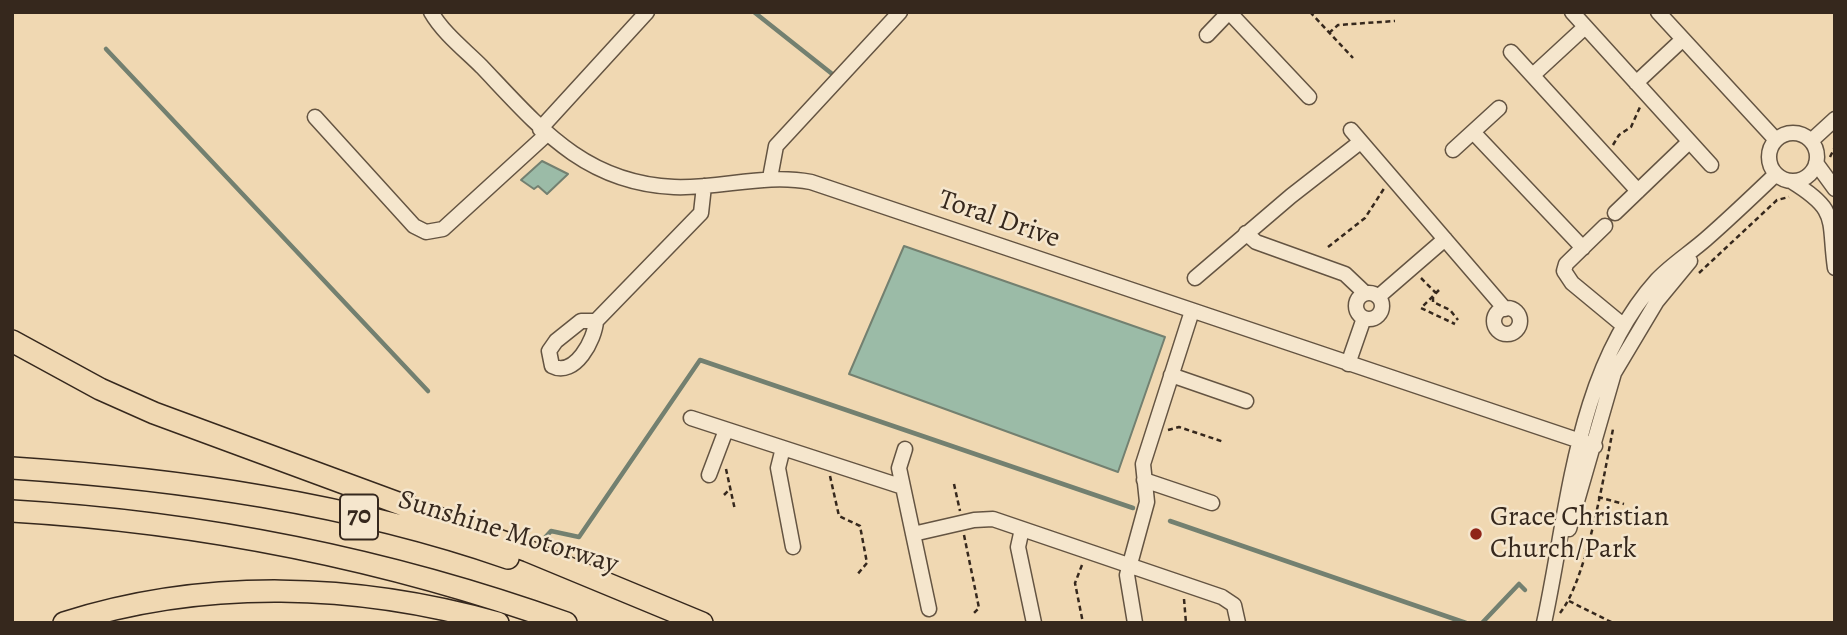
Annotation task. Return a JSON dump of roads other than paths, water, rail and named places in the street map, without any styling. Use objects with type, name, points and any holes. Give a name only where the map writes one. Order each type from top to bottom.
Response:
[{"type":"highway","points":[[12,341],[100,389],[155,413],[528,551],[702,623]]},
{"type":"highway","name":"Sunshine Motorway","points":[[12,468],[155,479],[257,495],[333,511],[486,551],[693,623]]},
{"type":"highway","name":"70","points":[[12,511],[171,526],[245,537],[415,575],[566,623]]},
{"type":"highway","points":[[64,623],[151,601],[285,591],[407,601],[498,623]]},
{"type":"street","name":"Toral Drive","points":[[431,12],[544,132],[577,158],[613,176],[654,186],[704,186],[770,178],[811,182],[1588,444]]},
{"type":"street","points":[[315,117],[414,226],[426,232],[443,229],[544,132],[646,12]]},
{"type":"street","points":[[770,178],[776,146],[900,12]]},
{"type":"street","points":[[1207,35],[1229,12],[1309,97]]},
{"type":"street","points":[[1572,12],[1711,165]]},
{"type":"street","points":[[1658,12],[1776,139]]},
{"type":"street","points":[[1533,75],[1585,27]]},
{"type":"street","points":[[1636,83],[1683,39]]},
{"type":"street","points":[[1511,52],[1638,191]]},
{"type":"street","points":[[1453,150],[1499,108]]},
{"type":"street","points":[[1811,141],[1835,119]]},
{"type":"street","points":[[1351,130],[1359,143],[1505,309]]},
{"type":"street","points":[[1473,132],[1583,248]]},
{"type":"street","points":[[1776,139],[1797,133],[1811,141],[1817,155],[1816,163],[1807,176],[1791,181]]},
{"type":"street","points":[[1776,139],[1769,160],[1776,174],[1813,194],[1823,203],[1834,232],[1835,268]]},
{"type":"street","points":[[1615,213],[1689,142]]},
{"type":"street","points":[[1195,278],[1246,233],[1359,143]]},
{"type":"street","points":[[1816,163],[1832,184]]},
{"type":"street","points":[[1588,444],[1593,393],[1623,326],[1658,279],[1776,174]]},
{"type":"street","points":[[596,321],[701,213],[704,186]]},
{"type":"street","points":[[1605,226],[1566,264],[1565,275],[1623,326]]},
{"type":"street","points":[[1246,233],[1256,242],[1345,274],[1382,305],[1380,313],[1372,318],[1364,318]]},
{"type":"street","points":[[1544,623],[1559,552],[1588,444],[1615,373],[1657,301],[1707,238]]},
{"type":"street","points":[[1364,318],[1356,307],[1358,299],[1372,295],[1412,268],[1444,239]]},
{"type":"street","points":[[1135,623],[1127,566],[1147,502],[1143,464],[1192,311]]},
{"type":"street","points":[[1348,364],[1364,318]]},
{"type":"street","points":[[1171,375],[1246,401]]},
{"type":"street","points":[[691,418],[903,487]]},
{"type":"street","points":[[709,475],[726,429]]},
{"type":"street","points":[[783,448],[778,468],[793,547]]},
{"type":"street","points":[[905,449],[899,468],[929,609]]},
{"type":"street","points":[[1144,480],[1212,503]]},
{"type":"street","points":[[913,534],[985,518],[1228,600],[1234,606],[1238,623]]},
{"type":"street","points":[[1021,529],[1018,547],[1034,623]]},
{"type":"waterway","points":[[754,12],[836,77]]},
{"type":"waterway","points":[[106,49],[428,391]]},
{"type":"waterway","points":[[541,542],[551,531],[579,537],[700,360],[1133,508]]},
{"type":"waterway","points":[[1170,521],[1466,623]]},
{"type":"waterway","points":[[1482,623],[1519,584],[1525,590]]},
{"type":"place","name":"Grace Christian Church/Park","points":[[1476,534]]}]
